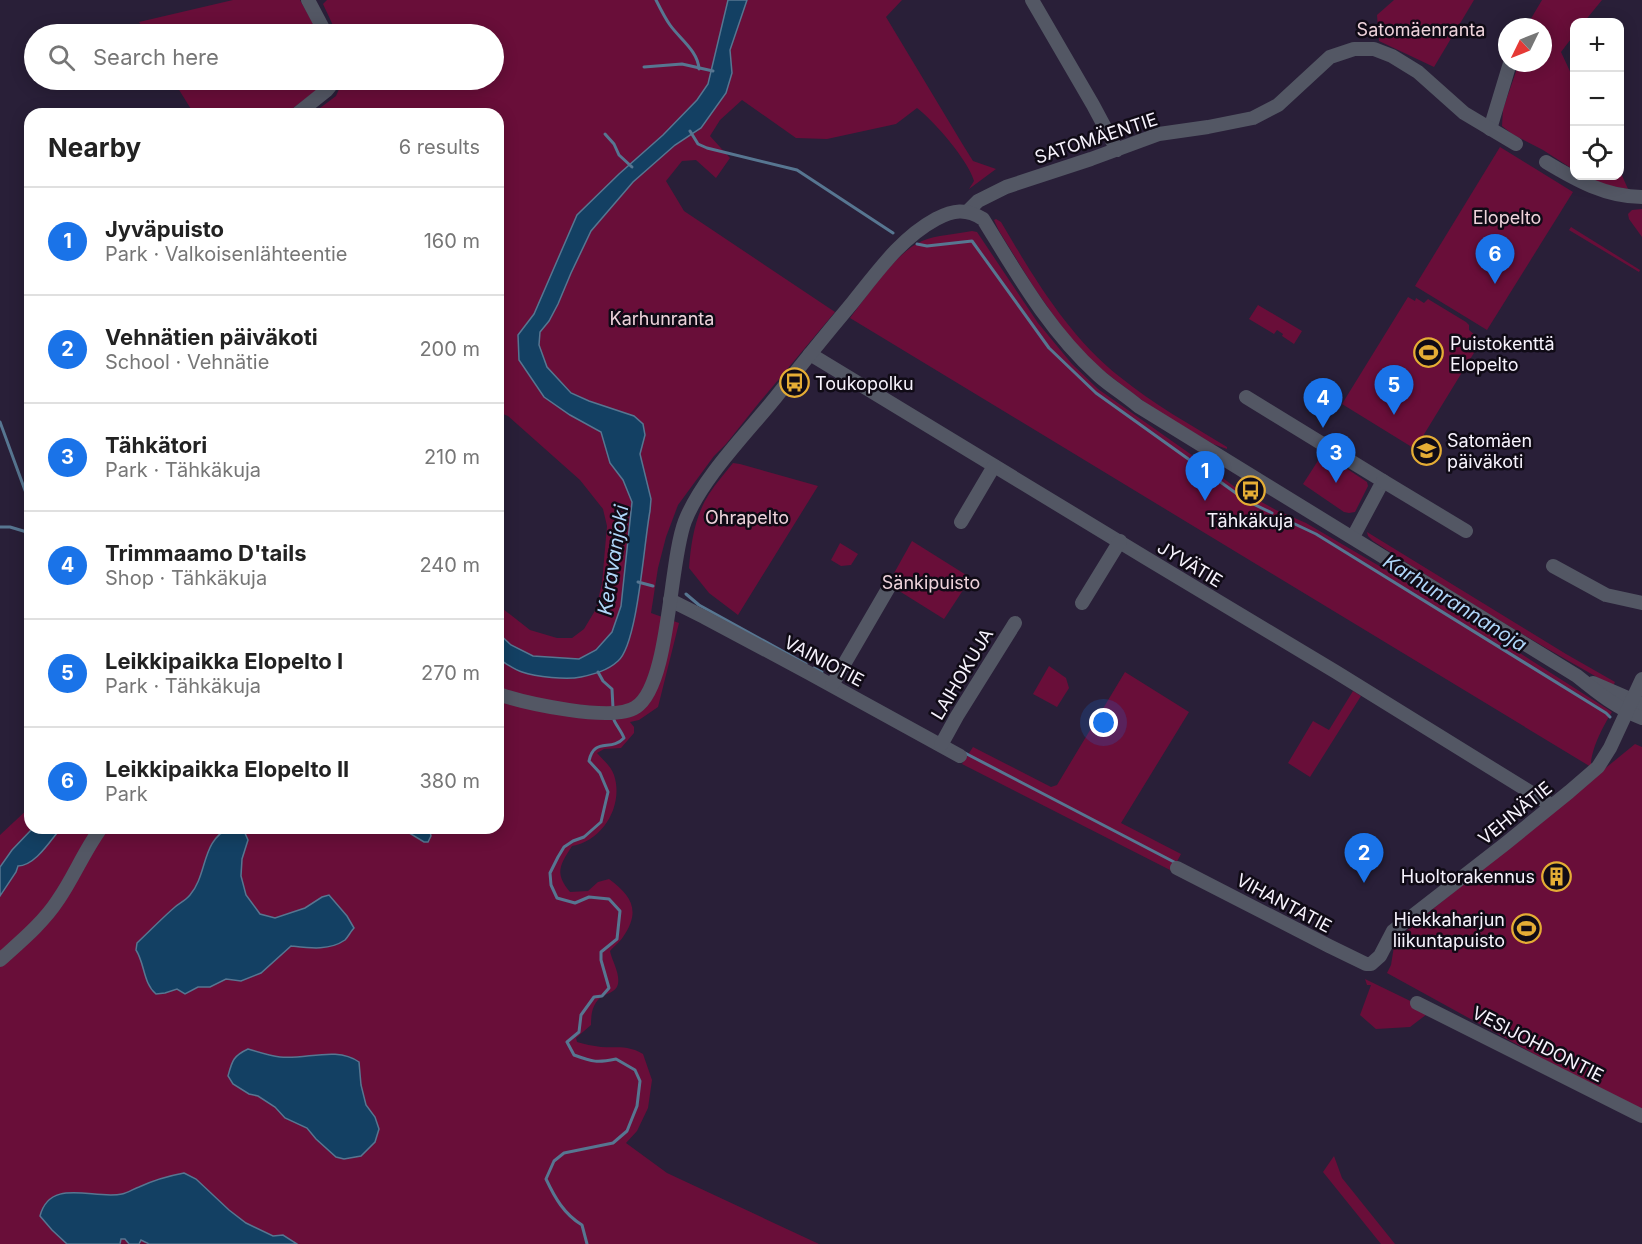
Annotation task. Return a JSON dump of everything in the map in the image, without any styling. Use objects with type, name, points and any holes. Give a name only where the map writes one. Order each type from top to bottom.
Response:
[{"type":"street","points":[[308,0],[321,24]]},
{"type":"street","points":[[1032,0],[1118,150]]},
{"type":"street","name":"SATOMÄENTIE","points":[[967,212],[978,201],[1006,187],[1159,134],[1253,118],[1278,105],[1330,57],[1347,50],[1374,49],[1392,56],[1418,72],[1466,114],[1516,144]]},
{"type":"street","points":[[1490,129],[1507,72]]},
{"type":"street","points":[[304,108],[327,90]]},
{"type":"street","points":[[1546,162],[1577,180],[1612,194],[1642,197]]},
{"type":"street","points":[[504,696],[546,706],[599,713],[631,710],[642,703],[653,683],[659,664],[676,557],[684,524],[693,503],[708,481],[896,250],[934,220],[956,211],[967,212],[983,219],[1044,314],[1069,345],[1098,375],[1138,406],[1577,676],[1604,697],[1634,705],[1642,718]]},
{"type":"street","name":"JYVÄTIE","points":[[810,354],[1346,678],[1551,806]]},
{"type":"street","points":[[1246,398],[1466,531]]},
{"type":"street","points":[[961,522],[994,466]]},
{"type":"street","points":[[1353,537],[1383,481]]},
{"type":"street","points":[[1082,603],[1120,541]]},
{"type":"street","points":[[1553,566],[1606,595],[1642,603]]},
{"type":"street","points":[[832,685],[889,587]]},
{"type":"street","name":"VAINIOTIE","points":[[670,600],[832,685],[960,756]]},
{"type":"street","name":"LAIHOKUJA","points":[[941,745],[1015,623]]},
{"type":"street","name":"VEHNÄTIE","points":[[1375,961],[1393,931],[1453,886],[1598,767],[1634,705],[1642,679]]},
{"type":"street","points":[[0,960],[46,916],[59,900],[98,834]]},
{"type":"street","name":"VIHANTATIE","points":[[1178,868],[1366,964],[1375,961]]},
{"type":"street","name":"VESIJOHDONTIE","points":[[1417,1003],[1642,1116]]},
{"type":"green space","points":[[233,0],[300,0],[313,24],[140,24],[139,22]]},
{"type":"green space","points":[[327,0],[728,0],[708,84],[686,112],[619,174],[551,277],[534,315],[518,335],[519,360],[544,397],[601,432],[610,462],[623,480],[633,502],[621,606],[612,632],[596,650],[580,659],[533,656],[511,645],[504,639],[504,610],[530,630],[557,638],[572,638],[584,629],[596,609],[602,583],[607,526],[603,509],[580,480],[504,414],[504,108],[320,108],[336,96],[339,90],[504,90],[504,24],[332,24],[323,4]]},
{"type":"green space","name":"Karhunranta","points":[[747,0],[902,0],[886,17],[973,161],[996,169],[969,189],[974,181],[971,172],[941,131],[917,108],[896,124],[827,139],[796,138],[742,100],[720,120],[710,136],[730,158],[716,178],[696,160],[682,161],[666,181],[684,211],[835,312],[714,456],[678,505],[666,537],[658,568],[651,613],[679,623],[658,707],[639,720],[630,722],[634,727],[634,733],[621,748],[604,749],[597,753],[614,775],[616,798],[613,809],[602,829],[583,843],[572,846],[560,869],[562,879],[570,892],[588,891],[598,882],[609,879],[628,898],[633,912],[629,928],[610,951],[618,976],[617,987],[597,1001],[592,1010],[591,1025],[576,1038],[577,1042],[601,1047],[627,1048],[643,1054],[652,1080],[648,1108],[637,1131],[626,1143],[667,1173],[819,1244],[0,1244],[0,896],[18,866],[35,859],[56,834],[504,834],[504,662],[522,672],[573,679],[636,611],[650,499],[640,454],[644,435],[572,393],[547,367],[539,345],[540,332],[558,304],[591,231],[633,182],[675,145],[698,131],[726,93],[732,73],[730,50]]},
{"type":"green space","name":"Satomäenranta","points":[[1394,0],[1474,0],[1434,67],[1379,41],[1377,15]]},
{"type":"green space","points":[[1542,0],[1602,0],[1587,18],[1570,18],[1570,40],[1561,52],[1570,71],[1570,167],[1502,126],[1503,109],[1516,72],[1552,72],[1552,18],[1531,18]]},
{"type":"green space","points":[[179,90],[317,90],[293,108],[190,108]]},
{"type":"green space","name":"Elopelto","points":[[1500,147],[1573,192],[1487,330],[1415,286]]},
{"type":"green space","points":[[1591,180],[1624,180],[1628,189],[1599,184]]},
{"type":"green space","points":[[1642,209],[1642,237],[1628,214],[1632,210]]},
{"type":"green space","points":[[994,220],[1001,222],[1053,305],[1101,361],[1146,396],[1227,449],[1213,444],[1151,407],[1093,363],[1069,337],[1035,289],[999,231]]},
{"type":"green space","points":[[1571,227],[1640,270],[1639,272],[1569,230]]},
{"type":"green space","points":[[977,232],[1038,323],[1072,364],[1098,389],[1236,488],[1306,523],[1381,567],[1612,712],[1595,746],[1591,767],[850,318],[892,264],[912,247],[934,237]]},
{"type":"green space","points":[[1408,297],[1415,301],[1416,298],[1424,303],[1428,299],[1466,322],[1469,330],[1476,336],[1475,339],[1480,343],[1415,449],[1342,404]]},
{"type":"green space","points":[[1258,305],[1302,331],[1294,344],[1277,330],[1274,334],[1249,319]]},
{"type":"green space","points":[[1323,453],[1367,482],[1368,486],[1355,512],[1344,512],[1303,484]]},
{"type":"green space","name":"Ohrapelto","points":[[733,463],[818,486],[738,615],[709,593],[689,568],[700,511],[712,490]]},
{"type":"green space","points":[[1367,532],[1615,682],[1613,686],[1432,579],[1373,541]]},
{"type":"green space","name":"Sänkipuisto","points":[[912,541],[971,578],[944,619],[888,584]]},
{"type":"green space","points":[[840,543],[858,554],[851,565],[841,566],[831,560]]},
{"type":"green space","points":[[1049,666],[1066,678],[1069,688],[1057,707],[1033,694]]},
{"type":"green space","points":[[1125,672],[1189,712],[1121,823],[1181,854],[1172,871],[962,764],[973,747],[1051,787],[1057,785]]},
{"type":"green space","points":[[1353,691],[1361,696],[1310,777],[1288,763],[1313,721],[1329,730]]},
{"type":"green space","name":"Hiekkaharjun liikuntapuisto","points":[[1635,744],[1642,747],[1642,1109],[1545,1060],[1387,973],[1391,965],[1395,940]]},
{"type":"green space","points":[[24,813],[24,834],[27,834],[0,867],[0,835]]},
{"type":"green space","points":[[1365,979],[1431,1011],[1410,1027],[1376,1029],[1360,1015],[1371,985],[1367,985]]},
{"type":"green space","points":[[1334,1156],[1342,1178],[1395,1244],[1381,1244],[1323,1172]]},
{"type":"water","points":[[728,0],[747,0],[730,50],[732,73],[726,93],[701,128],[675,145],[633,182],[591,231],[558,304],[540,332],[539,345],[547,367],[571,393],[634,416],[643,424],[645,435],[640,454],[651,499],[631,635],[618,661],[596,673],[575,678],[560,678],[522,672],[504,663],[504,639],[511,645],[533,656],[579,659],[596,650],[612,632],[621,606],[632,502],[623,480],[610,463],[601,432],[544,397],[519,360],[518,335],[534,314],[577,215],[663,135],[697,100],[708,84]]},
{"type":"water","points":[[27,834],[56,834],[36,857],[18,866],[0,896],[0,867]]},
{"type":"water","points":[[220,834],[245,834],[248,840],[242,859],[241,876],[246,895],[260,914],[275,918],[305,908],[329,895],[354,928],[345,940],[332,946],[319,948],[291,946],[261,973],[241,981],[226,979],[210,987],[198,987],[185,994],[177,989],[156,994],[146,979],[136,950],[137,943],[190,895],[196,887],[214,841]]},
{"type":"water","points":[[411,834],[430,834],[428,842]]},
{"type":"water","points":[[248,1049],[280,1057],[341,1055],[359,1062],[366,1105],[375,1117],[379,1129],[375,1142],[361,1156],[344,1159],[336,1157],[307,1128],[285,1118],[275,1107],[233,1084],[228,1076],[232,1063],[239,1054]]},
{"type":"water","points":[[184,1173],[196,1179],[246,1223],[273,1236],[283,1235],[297,1244],[149,1244],[141,1240],[139,1244],[129,1244],[125,1239],[121,1239],[120,1244],[67,1244],[40,1216],[45,1204],[53,1197],[63,1193],[122,1194],[156,1180]]},
{"type":"waterway","points":[[656,0],[670,25],[692,51],[699,69]]},
{"type":"waterway","points":[[644,67],[682,64],[713,71]]},
{"type":"waterway","name":"Karhunrannanoja","points":[[690,131],[698,144],[707,148],[797,170],[893,233]]},
{"type":"waterway","points":[[605,134],[614,144],[619,155],[632,167]]},
{"type":"waterway","name":"Karhunrannanoja","points":[[917,244],[927,246],[972,241],[1049,348],[1096,393],[1247,501],[1272,513]]},
{"type":"waterway","points":[[0,422],[24,488]]},
{"type":"waterway","name":"Karhunrannanoja","points":[[1282,518],[1316,534],[1610,717]]},
{"type":"waterway","points":[[0,527],[24,531]]},
{"type":"waterway","points":[[638,582],[653,586]]},
{"type":"waterway","points":[[686,594],[699,605],[806,664]]},
{"type":"waterway","points":[[814,668],[822,672]]},
{"type":"waterway","points":[[598,672],[603,681],[612,689],[613,708]]},
{"type":"waterway","points":[[587,1244],[582,1225],[561,1205],[546,1179],[554,1161],[564,1153],[613,1143],[627,1131],[637,1106],[640,1081],[635,1070],[616,1059],[595,1061],[574,1055],[567,1042],[579,1032],[581,1015],[594,997],[602,996],[609,988],[601,952],[617,939],[620,911],[609,899],[589,897],[575,903],[557,898],[551,885],[550,873],[564,847],[584,837],[601,822],[608,792],[600,773],[589,761],[595,749],[614,744],[624,738],[613,717]]},
{"type":"waterway","points":[[963,752],[1176,863]]},
{"type":"place","name":"Leikkipaikka Elopelto II","points":[[1495,284]]},
{"type":"place","name":"Puistokenttä Elopelto","points":[[1429,353]]},
{"type":"place","name":"Toukopolku","points":[[794,383]]},
{"type":"place","name":"Leikkipaikka Elopelto I","points":[[1394,415]]},
{"type":"place","name":"Trimmaamo D'tails","points":[[1323,428]]},
{"type":"place","name":"Satomäen päiväkoti","points":[[1426,450]]},
{"type":"place","name":"Tähkätori","points":[[1336,483]]},
{"type":"place","name":"Tähkäkuja","points":[[1250,491]]},
{"type":"place","name":"Jyväpuisto","points":[[1205,501]]},
{"type":"place","name":"Huoltorakennus","points":[[1556,876]]},
{"type":"place","name":"Vehnätien päiväkoti","points":[[1364,883]]},
{"type":"place","name":"Hiekkaharjun liikuntapuisto","points":[[1526,929]]},
{"type":"water label","name":"Keravanjoki","points":[[613,560]]}]
